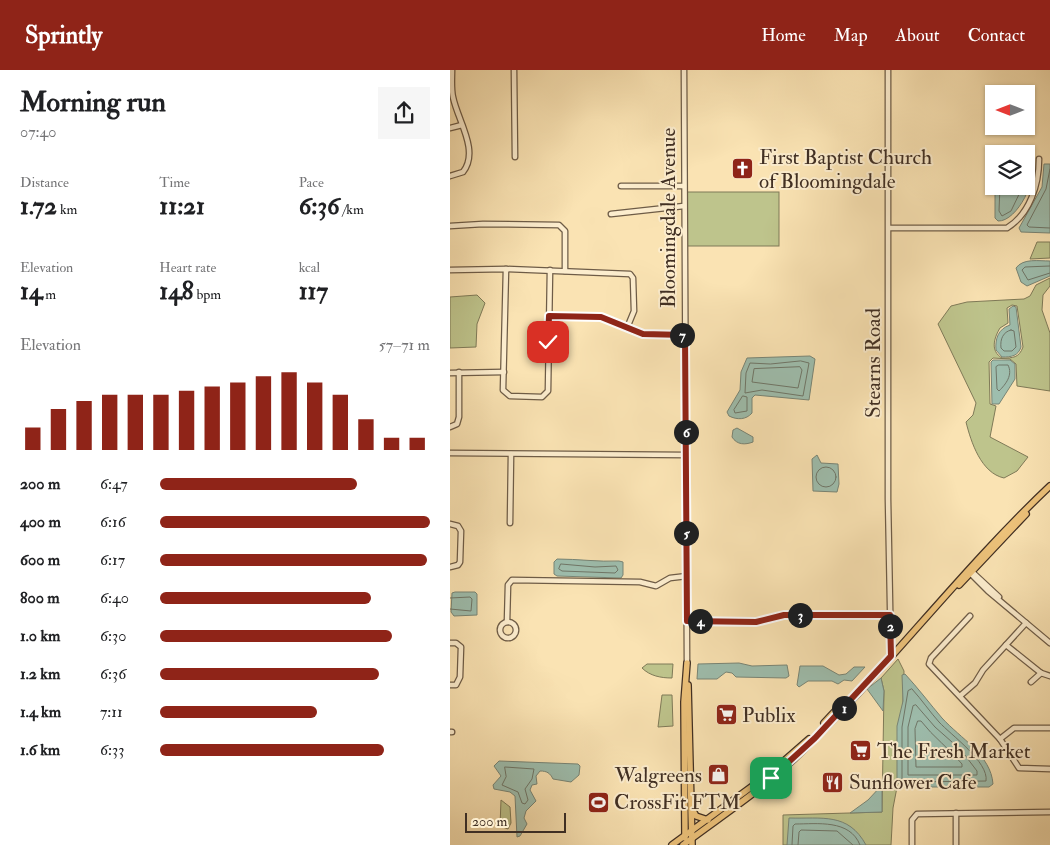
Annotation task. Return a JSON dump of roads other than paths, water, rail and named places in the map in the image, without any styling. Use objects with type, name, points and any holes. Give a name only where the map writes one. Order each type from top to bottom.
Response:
[{"type":"main road","points":[[687,663],[684,702],[684,845],[692,842],[791,762],[973,571],[1050,486]]},
{"type":"main road","name":"Bloomingdale Avenue","points":[[687,663],[692,842]]},
{"type":"main road","points":[[672,845],[708,820],[790,756],[881,667]]},
{"type":"main road","points":[[692,809],[696,816],[708,820]]},
{"type":"street","points":[[450,176],[463,172],[468,163],[467,140],[453,98],[452,70]]},
{"type":"street","points":[[514,70],[514,157]]},
{"type":"street","name":"Bloomingdale Avenue","points":[[684,70],[687,663]]},
{"type":"street","name":"Stearns Road","points":[[888,70],[891,656]]},
{"type":"street","points":[[450,128],[462,125]]},
{"type":"street","points":[[889,228],[1007,228],[1018,219],[1035,190],[1038,180],[1039,159]]},
{"type":"street","points":[[621,186],[684,186]]},
{"type":"street","points":[[611,214],[684,206]]},
{"type":"street","points":[[450,226],[483,224],[559,225],[565,231],[565,271]]},
{"type":"street","points":[[450,270],[506,269],[630,274],[634,278],[634,312],[627,328]]},
{"type":"street","points":[[506,269],[504,372],[506,394],[542,397],[548,391],[550,270]]},
{"type":"street","points":[[549,316],[601,317],[653,336],[685,335]]},
{"type":"street","points":[[450,427],[457,424],[459,417],[458,372]]},
{"type":"street","points":[[450,373],[504,372]]},
{"type":"street","points":[[450,452],[686,455]]},
{"type":"street","points":[[510,523],[511,454]]},
{"type":"street","points":[[450,524],[458,526],[461,531],[460,562],[458,565],[450,567]]},
{"type":"street","points":[[973,571],[1007,606],[1050,643]]},
{"type":"street","points":[[508,622],[508,585],[512,580],[640,582],[656,586],[670,578],[687,576]]},
{"type":"street","points":[[687,621],[756,622],[784,615],[890,615]]},
{"type":"street","points":[[970,616],[931,658],[929,664],[1000,739],[1019,768],[1050,769]]},
{"type":"street","points":[[960,696],[976,683],[983,670],[1026,623]]},
{"type":"street","points":[[450,642],[456,643],[461,647],[460,677],[456,685],[450,685]]},
{"type":"street","points":[[1006,645],[1041,673],[1050,676]]},
{"type":"street","points":[[1031,682],[1041,673]]},
{"type":"street","points":[[1000,739],[1014,728],[1050,728]]},
{"type":"street","points":[[912,845],[912,820],[915,814],[1050,812]]},
{"type":"street","points":[[956,813],[956,845]]},
{"type":"water","points":[[1044,164],[1050,164],[1050,233],[1021,232],[1019,228],[1042,187]]},
{"type":"water","points":[[995,195],[1026,195],[1019,207],[1012,214],[998,221],[995,218]]},
{"type":"water","points":[[1031,261],[1050,261],[1050,276],[1027,286],[1021,282],[1016,268],[1019,265]]},
{"type":"water","points":[[1013,306],[1016,307],[1021,347],[1014,355],[1002,357],[996,350],[996,342],[1000,332],[1010,325],[1009,309]]},
{"type":"water","points":[[810,356],[815,359],[809,400],[755,395],[752,398],[752,413],[750,415],[741,419],[729,416],[727,412],[740,390],[741,372],[747,358]]},
{"type":"water","points":[[993,360],[1010,360],[1015,364],[1015,379],[999,404],[992,404],[991,362]]},
{"type":"water","points":[[737,428],[753,437],[753,442],[741,444],[736,442],[732,437],[733,430]]},
{"type":"water","points":[[817,455],[821,463],[838,464],[839,484],[837,492],[813,491],[812,459]]},
{"type":"water","points":[[557,559],[619,561],[623,562],[623,575],[621,578],[557,576],[554,574],[554,562]]},
{"type":"water","points":[[475,592],[477,594],[477,615],[454,616],[451,612],[452,593]]},
{"type":"water","points":[[739,663],[752,666],[787,665],[789,676],[786,678],[736,677],[732,673],[726,672],[717,679],[697,679],[698,664]]},
{"type":"water","points":[[800,666],[823,666],[839,675],[846,674],[854,667],[865,667],[852,681],[844,680],[838,684],[832,681],[808,681],[799,687],[797,685]]},
{"type":"water","points":[[905,674],[942,718],[981,756],[987,764],[993,784],[989,787],[905,787],[897,783],[897,726],[903,701],[902,675]]},
{"type":"water","points":[[881,678],[884,691],[883,711],[867,689]]},
{"type":"water","points":[[499,761],[578,764],[580,766],[579,775],[571,782],[553,779],[545,771],[540,771],[536,776],[537,784],[532,785],[530,790],[536,801],[526,811],[524,818],[527,824],[520,836],[517,837],[515,796],[510,792],[494,789],[493,785],[501,776],[494,766]]},
{"type":"water","points":[[882,785],[882,812],[850,813],[868,800]]},
{"type":"water","points":[[789,818],[823,818],[842,822],[859,834],[866,845],[787,845]]},
{"type":"place","name":"First Baptist Church of Bloomingdale","points":[[743,169]]},
{"type":"place","name":"Publix","points":[[726,715]]},
{"type":"place","name":"The Fresh Market","points":[[861,751]]},
{"type":"place","name":"Walgreens","points":[[718,775]]},
{"type":"place","name":"Sunflower Cafe","points":[[833,782]]},
{"type":"place","name":"CrossFit FTM","points":[[598,802]]}]
